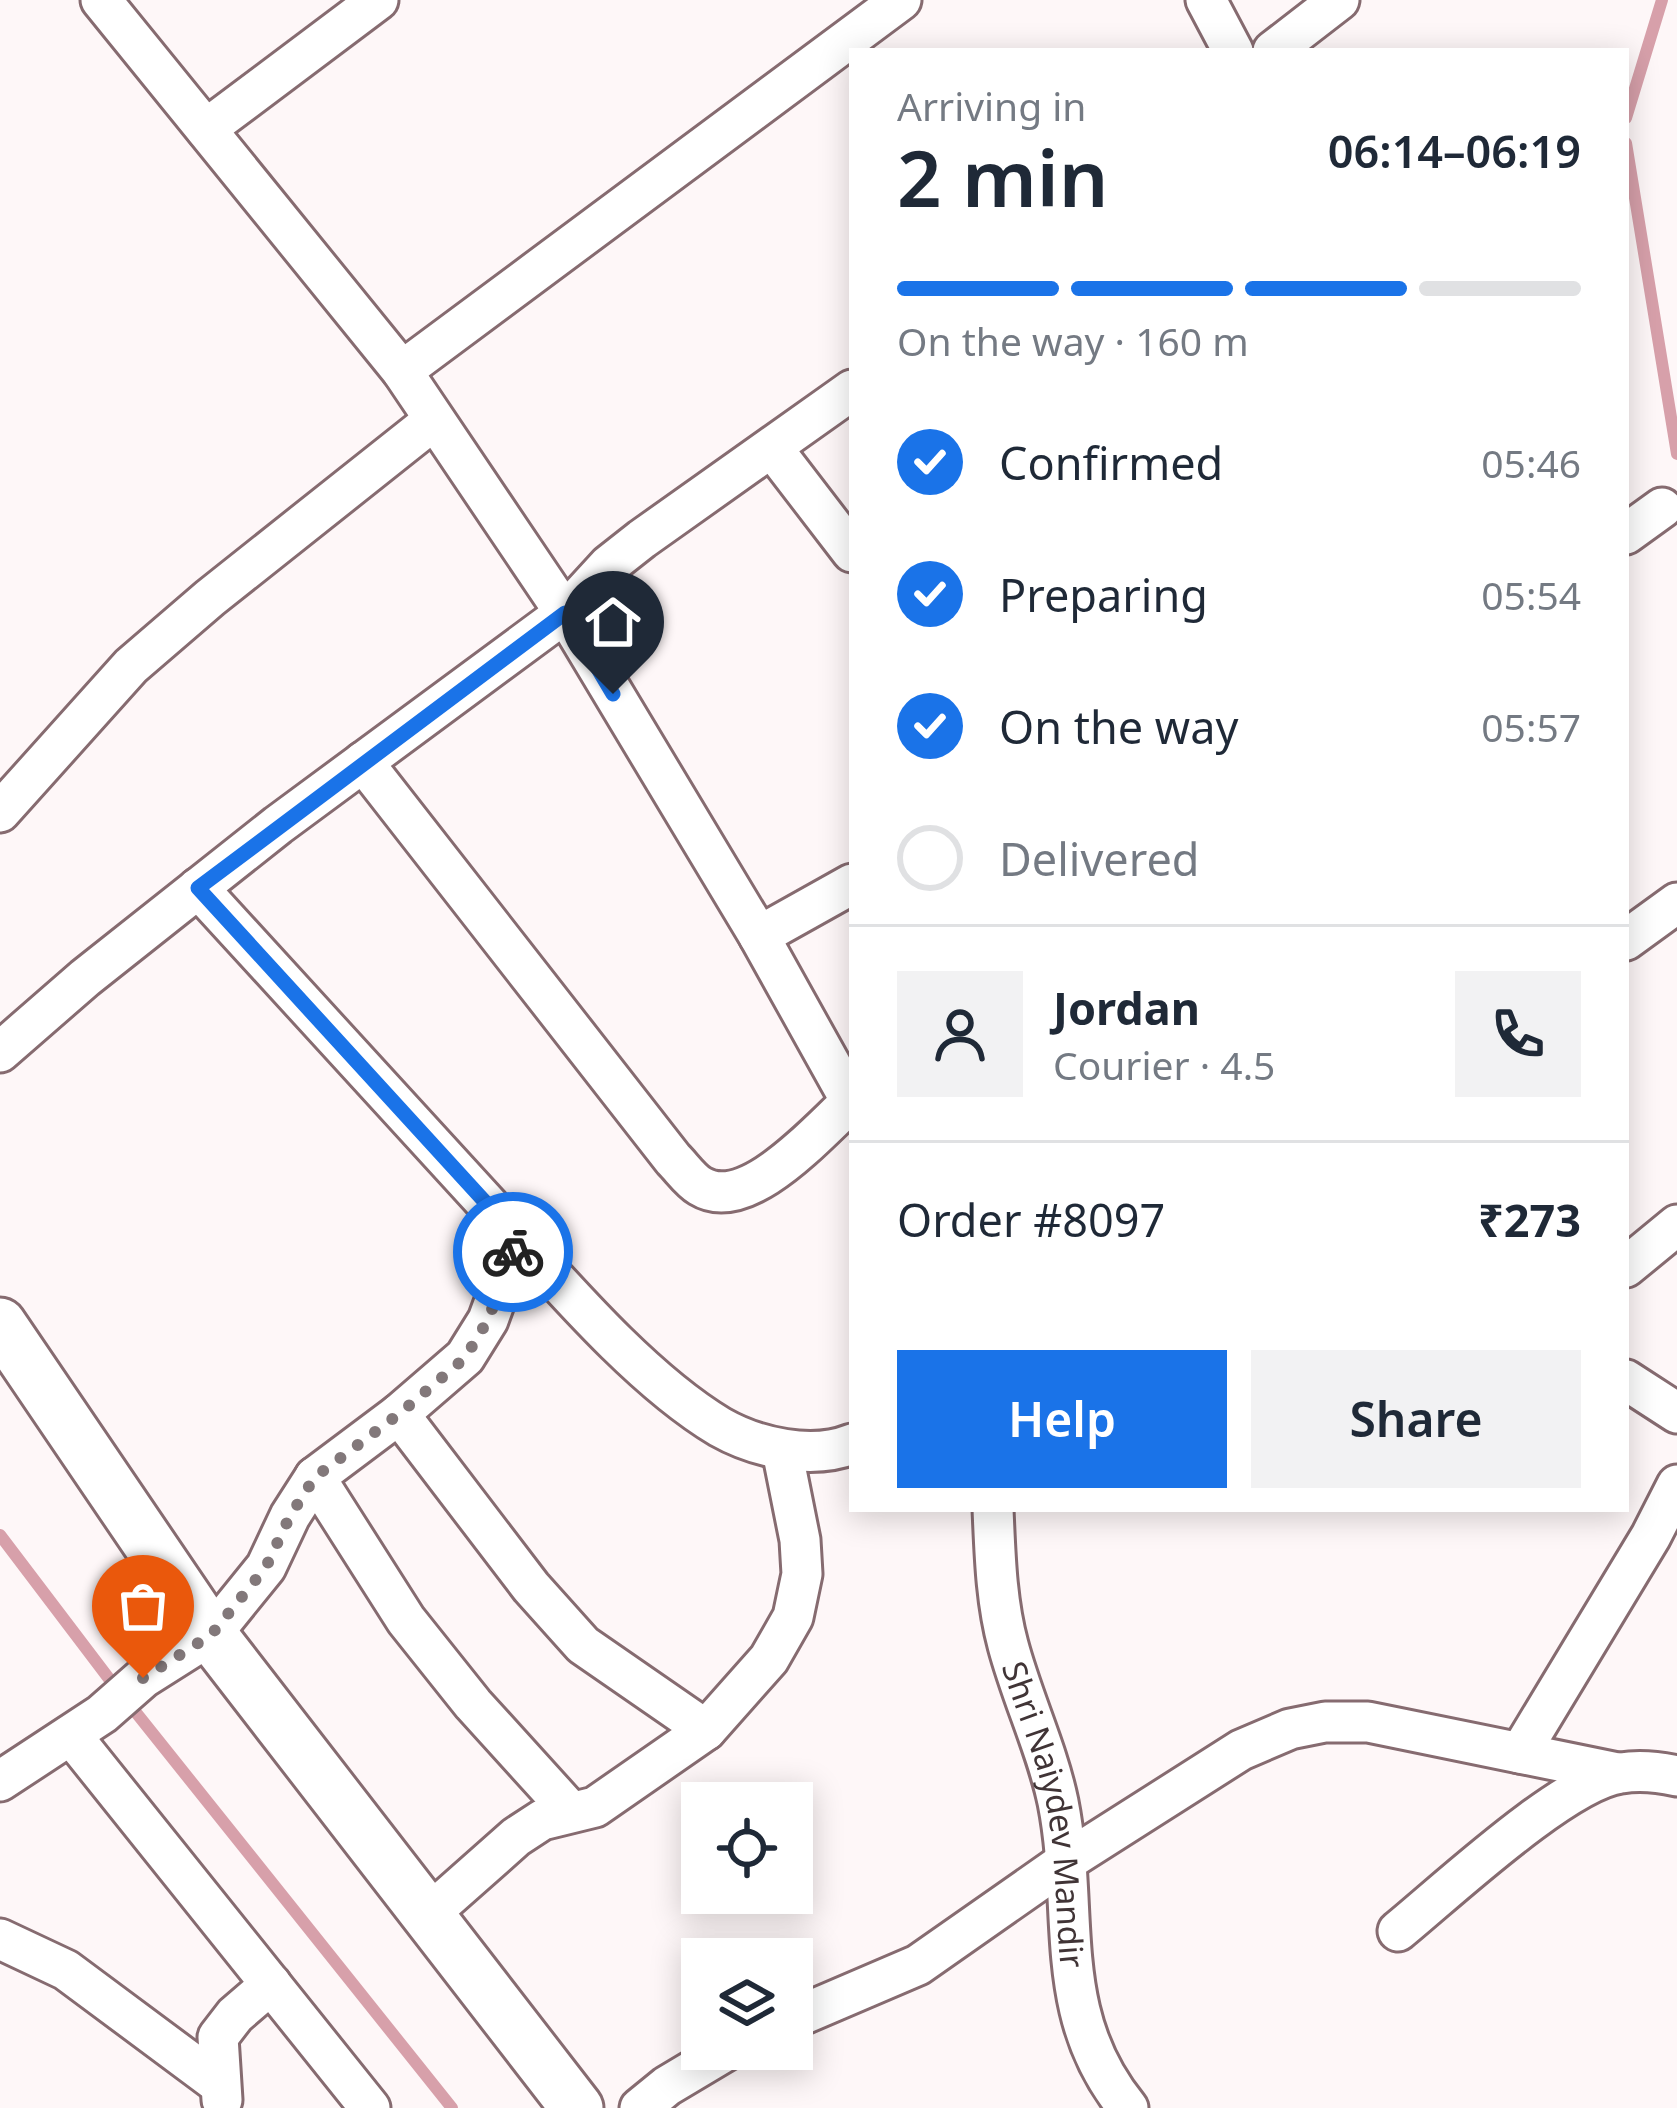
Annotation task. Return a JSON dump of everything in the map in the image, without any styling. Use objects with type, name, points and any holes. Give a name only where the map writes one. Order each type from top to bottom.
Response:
[{"type":"street","points":[[101,0],[403,371],[565,613],[759,936],[849,1097]]},
{"type":"street","points":[[206,129],[378,0]]},
{"type":"street","points":[[403,371],[901,0]]},
{"type":"street","points":[[1206,0],[1231,48]]},
{"type":"street","points":[[1277,48],[1339,0]]},
{"type":"street","points":[[0,1052],[198,888],[565,613],[609,565],[642,539],[849,392]]},
{"type":"street","points":[[0,812],[130,666],[434,419]]},
{"type":"street","points":[[773,449],[849,548]]},
{"type":"street","points":[[1629,532],[1661,508]]},
{"type":"street","points":[[363,762],[699,1186],[714,1192],[748,1189],[849,1105]]},
{"type":"street","points":[[759,936],[849,886]]},
{"type":"street","points":[[198,888],[569,1294],[671,1392],[723,1429],[782,1450],[833,1452],[849,1445]]},
{"type":"street","points":[[1629,938],[1677,903]]},
{"type":"street","points":[[1629,1265],[1677,1225]]},
{"type":"street","points":[[5,1766],[87,1724],[143,1678],[211,1635],[266,1567],[315,1477],[465,1358],[488,1320],[518,1238]]},
{"type":"street","points":[[0,1324],[211,1635],[577,2108]]},
{"type":"street","points":[[1629,1382],[1677,1413]]},
{"type":"street","points":[[399,1414],[531,1587],[583,1645],[706,1730]]},
{"type":"street","points":[[428,1915],[516,1837],[542,1820],[595,1808],[706,1730],[769,1658],[793,1617],[802,1574],[782,1450]]},
{"type":"street","points":[[315,1477],[406,1620],[473,1704],[571,1812]]},
{"type":"street","points":[[1520,1753],[1677,1485]]},
{"type":"street","name":"Shri Naiydev Mandir","points":[[993,1512],[995,1572],[1007,1642],[1057,1797],[1068,1860],[1074,1997],[1088,2041],[1128,2108]]},
{"type":"street","points":[[813,2010],[918,1965],[1068,1860],[1241,1750],[1290,1729],[1324,1722],[1368,1722],[1618,1773],[1677,1776]]},
{"type":"street","points":[[87,1724],[271,1984],[370,2108]]},
{"type":"street","points":[[1398,1931],[1557,1802],[1618,1773]]},
{"type":"street","points":[[0,1939],[66,1970],[221,2096]]},
{"type":"street","points":[[221,2096],[218,2037],[271,1984]]},
{"type":"street","points":[[640,2108],[694,2070]]},
{"type":"waterway","points":[[1629,108],[1662,0]]},
{"type":"waterway","points":[[1629,161],[1677,454]]},
{"type":"waterway","points":[[0,1535],[452,2108]]},
{"type":"way so far","points":[[143,1678],[211,1635],[266,1567],[315,1477],[465,1358],[488,1320],[513,1252]]},
{"type":"route","points":[[513,1252],[518,1238],[198,888],[565,613],[613,694]]}]
